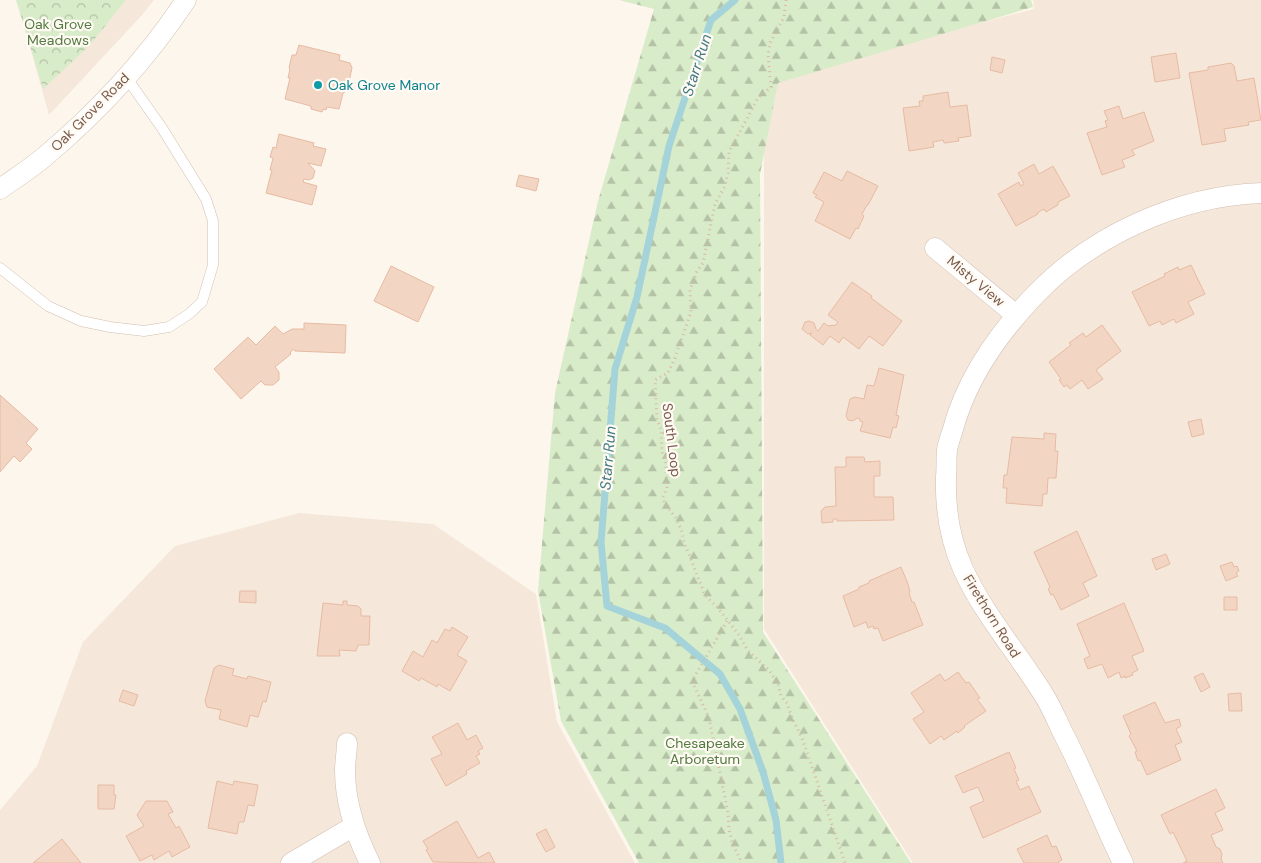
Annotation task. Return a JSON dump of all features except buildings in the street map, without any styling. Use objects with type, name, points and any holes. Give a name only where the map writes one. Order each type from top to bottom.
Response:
[{"type":"street","name":"Oak Grove Road","points":[[0,189],[43,158],[107,99],[164,34],[186,0]]},
{"type":"street","name":"Firethorn Road","points":[[1123,863],[1078,762],[1046,698],[990,617],[963,569],[952,541],[948,519],[946,493],[948,449],[958,413],[970,383],[996,340],[1016,315],[1045,285],[1073,262],[1114,236],[1154,217],[1184,206],[1221,197],[1261,193]]},
{"type":"street","name":"Misty View","points":[[935,248],[1016,315]]},
{"type":"street","points":[[347,743],[345,770],[349,806],[354,826],[370,863]]},
{"type":"street","points":[[291,863],[354,826]]},
{"type":"lane","points":[[0,268],[48,306],[81,321],[110,327],[144,331],[169,327],[189,314],[202,302],[213,265],[213,221],[211,214],[206,200],[186,167],[126,77]]},
{"type":"path","name":"South Loop","points":[[786,0],[784,17],[770,43],[768,55],[771,87],[758,98],[729,152],[728,173],[715,204],[703,263],[697,271],[690,290],[691,312],[668,373],[655,380],[657,419],[662,452],[666,464],[667,488],[664,497],[665,504],[676,518],[706,596],[739,634],[748,651],[769,670],[778,684],[781,696],[787,703],[802,738],[844,863]]},
{"type":"path","points":[[728,621],[692,681],[709,718],[728,813],[729,830],[733,845],[742,863]]},
{"type":"shaded area","name":"Oak Grove Meadows","points":[[17,0],[154,0],[49,115]]},
{"type":"shaded area","points":[[1033,0],[1261,0],[1261,863],[913,863],[764,629],[764,78],[1034,9]]},
{"type":"shaded area","points":[[299,513],[433,524],[536,594],[557,722],[635,863],[0,863],[0,810],[37,766],[83,642],[175,546]]},
{"type":"green space","name":"Oak Grove Meadows","points":[[16,0],[126,0],[89,46],[43,89]]},
{"type":"green space","name":"Chesapeake Arboretum","points":[[619,0],[1031,0],[1033,7],[778,83],[760,174],[763,632],[911,863],[639,863],[561,721],[538,591],[555,393],[598,201],[654,9]]},
{"type":"waterway","name":"Starr Run","points":[[735,0],[711,20],[669,146],[637,297],[615,369],[601,542],[607,606],[665,628],[720,674],[740,709],[763,772],[776,820],[781,863]]},
{"type":"place","name":"Oak Grove Manor","points":[[318,85]]}]
